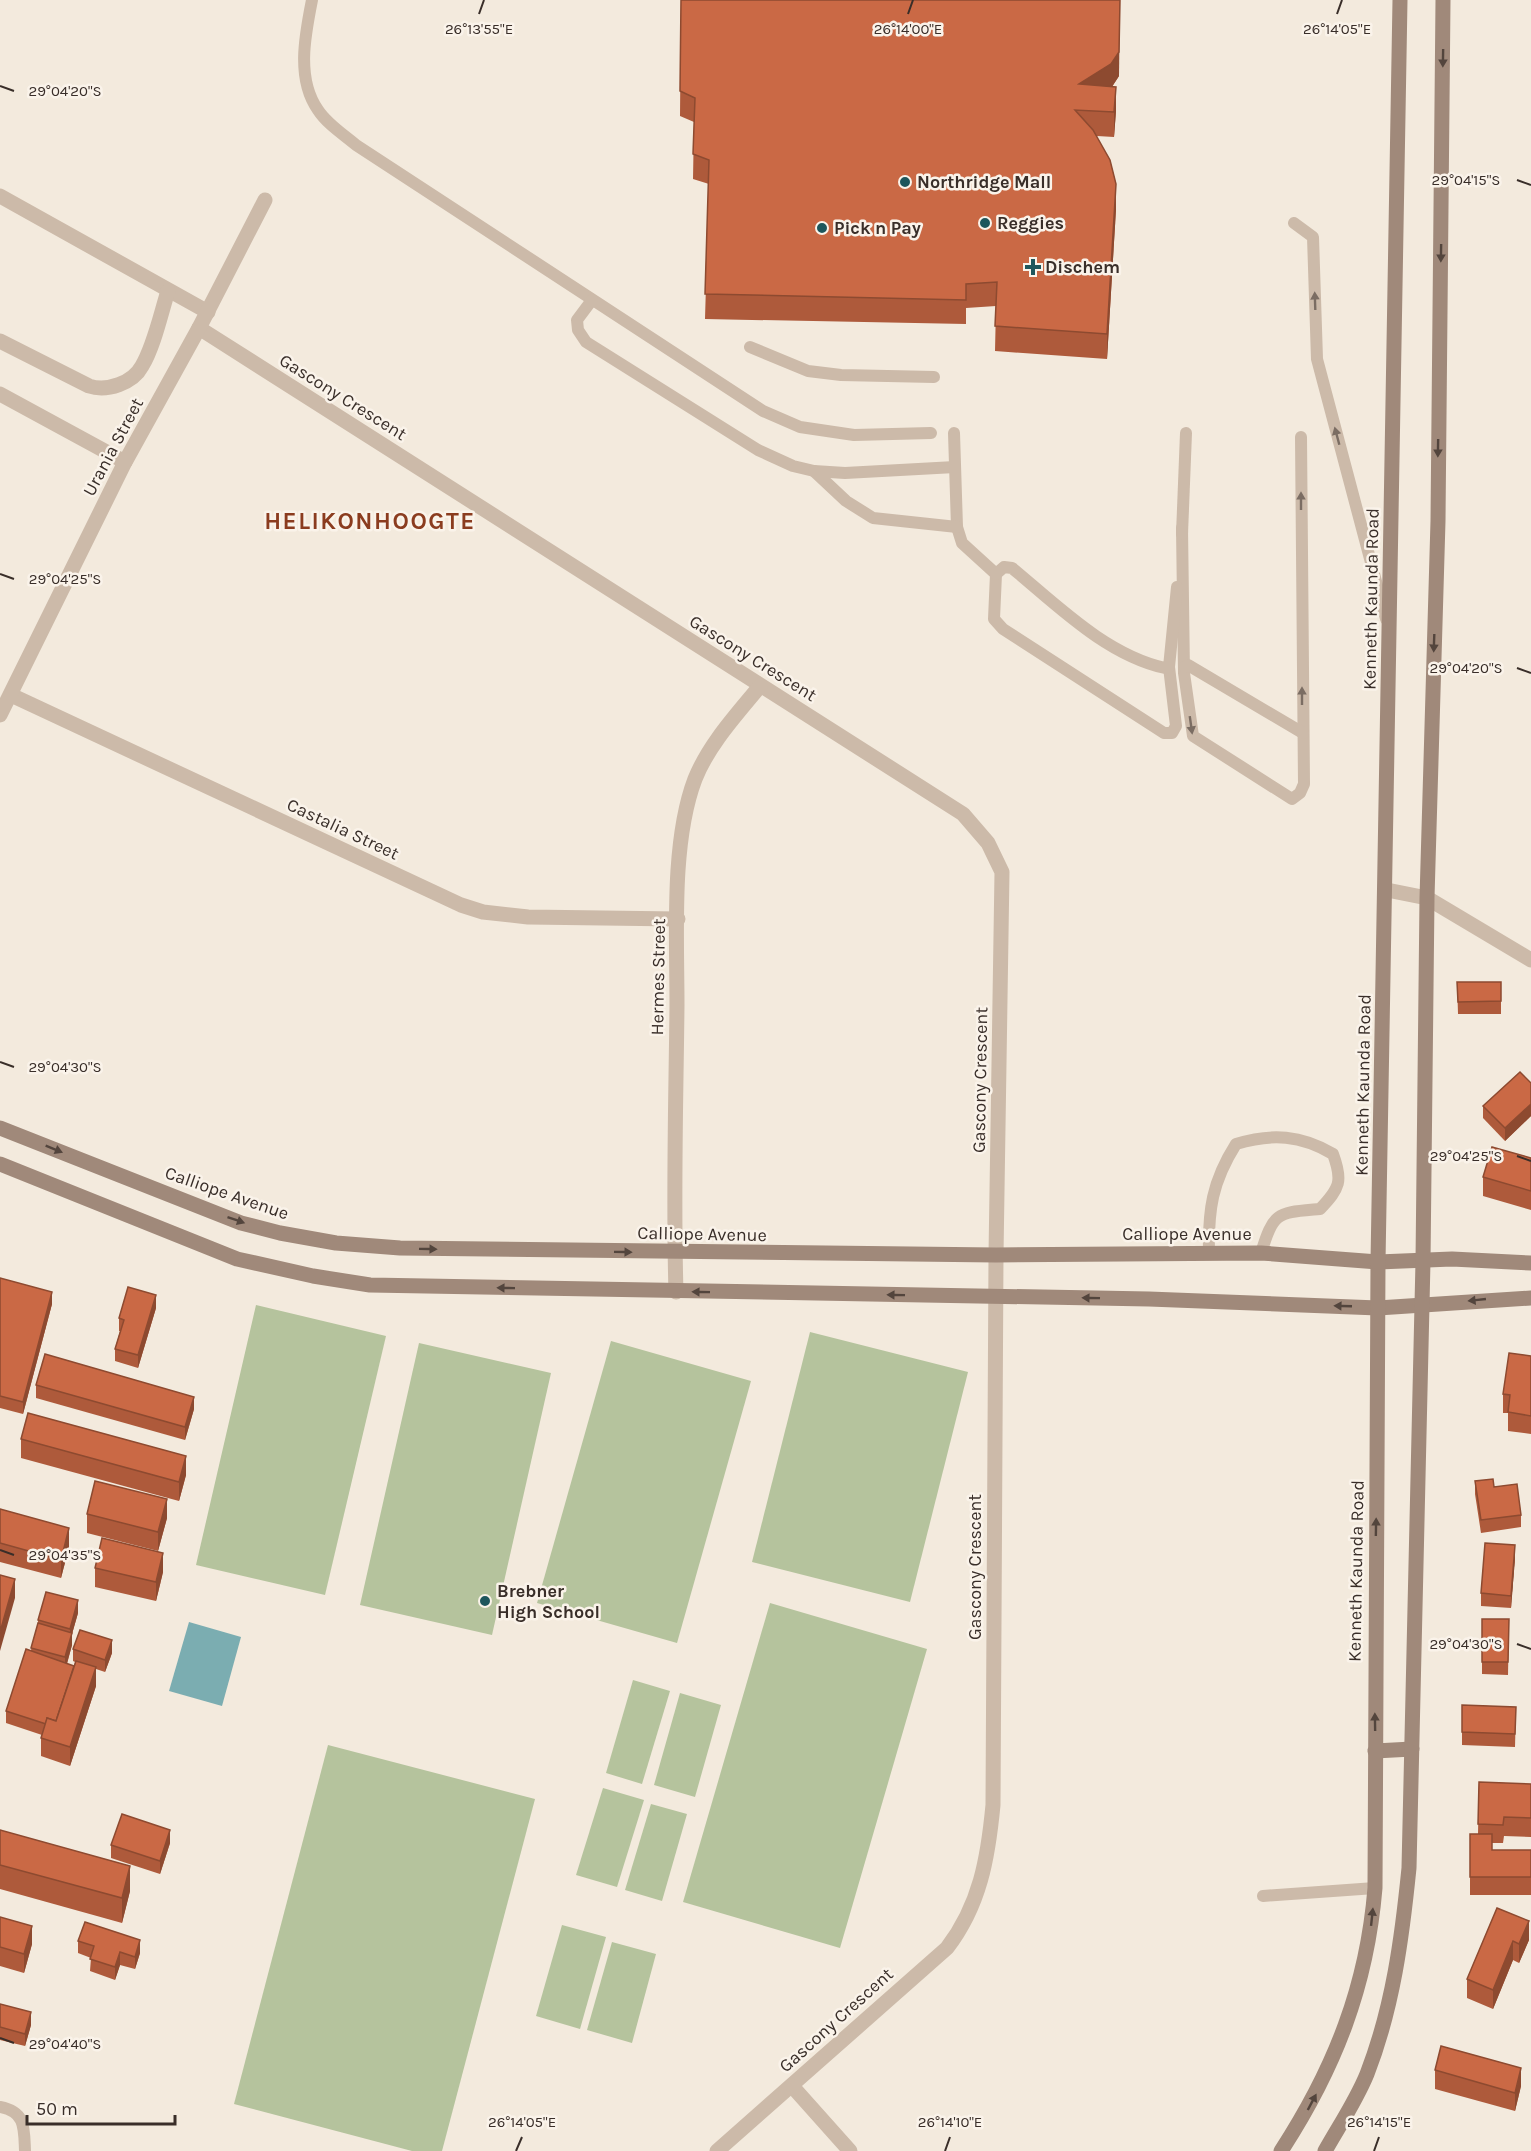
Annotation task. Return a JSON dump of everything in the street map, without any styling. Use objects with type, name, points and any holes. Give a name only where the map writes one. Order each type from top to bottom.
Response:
[{"type":"main road","name":"Kenneth Kaunda Road","points":[[1281,2151],[1328,2072],[1348,2022],[1370,1933],[1375,1888],[1378,1262],[1387,890],[1400,0]]},
{"type":"main road","points":[[1325,2151],[1366,2076],[1384,2025],[1395,1980],[1409,1868],[1423,1261],[1427,898],[1437,521],[1443,0]]},
{"type":"main road","name":"Calliope Avenue","points":[[0,1128],[220,1215],[280,1233],[336,1243],[400,1248],[675,1253],[1261,1254],[1378,1262],[1452,1259],[1531,1263]]},
{"type":"main road","points":[[0,1164],[237,1258],[313,1276],[370,1284],[676,1292],[997,1296],[1378,1308],[1531,1298]]},
{"type":"main road","points":[[1375,1751],[1412,1749]]},
{"type":"street","points":[[0,196],[208,312]]},
{"type":"street","name":"Urania Street","points":[[0,715],[125,462],[208,312],[265,200]]},
{"type":"street","points":[[0,341],[89,386],[105,389],[124,383],[142,367],[168,291]]},
{"type":"street","name":"Gascony Crescent","points":[[199,328],[963,814],[996,857],[1002,872],[996,1255],[993,1805],[983,1875],[974,1905],[963,1927],[947,1948],[717,2151]]},
{"type":"street","points":[[0,394],[125,462]]},
{"type":"street","name":"Hermes Street","points":[[676,1292],[678,919],[686,810],[696,777],[725,729],[760,686]]},
{"type":"street","name":"Castalia Street","points":[[11,695],[461,905],[505,915],[678,919]]},
{"type":"street","points":[[1387,890],[1427,898],[1531,960]]},
{"type":"street","points":[[792,2086],[850,2151]]},
{"type":"lane","points":[[312,0],[304,62],[306,85],[319,112],[356,145],[763,411],[800,427],[854,435],[931,433]]},
{"type":"lane","points":[[1294,223],[1313,237],[1317,360],[1390,635]]},
{"type":"lane","points":[[592,300],[577,320],[578,330],[586,342],[758,450],[793,466],[814,471],[845,473],[955,467]]},
{"type":"lane","points":[[750,347],[808,371],[841,375],[934,377]]},
{"type":"lane","points":[[954,433],[957,527],[962,543],[996,574]]},
{"type":"lane","points":[[1169,667],[1161,667],[1140,660],[1089,631],[1012,568],[1005,567],[996,574],[994,619],[1003,629],[1164,733],[1172,734],[1176,726],[1169,667],[1182,528],[1186,433]]},
{"type":"lane","points":[[1182,528],[1185,667],[1193,736],[1292,798],[1300,793],[1304,784],[1301,437]]},
{"type":"lane","points":[[814,471],[846,501],[873,518],[957,527]]},
{"type":"lane","points":[[1185,667],[1188,665],[1303,733]]},
{"type":"lane","points":[[1209,1254],[1209,1221],[1213,1190],[1236,1144],[1257,1138],[1280,1136],[1314,1143],[1334,1154],[1341,1174],[1335,1194],[1320,1209],[1283,1212],[1269,1225],[1261,1254]]},
{"type":"lane","points":[[1263,1896],[1375,1888]]},
{"type":"lane","points":[[0,2107],[18,2113],[23,2120],[25,2151]]},
{"type":"green space","points":[[256,1305],[386,1336],[325,1595],[196,1565]]},
{"type":"green space","points":[[810,1332],[968,1372],[910,1602],[752,1562]]},
{"type":"green space","points":[[611,1341],[751,1381],[677,1643],[537,1603]]},
{"type":"green space","points":[[419,1343],[551,1373],[492,1635],[360,1605]]},
{"type":"green space","points":[[770,1603],[927,1649],[840,1948],[683,1902]]},
{"type":"green space","points":[[633,1680],[670,1691],[642,1784],[606,1773]]},
{"type":"green space","points":[[680,1693],[721,1705],[695,1797],[654,1785]]},
{"type":"green space","points":[[328,1745],[535,1799],[442,2151],[412,2151],[234,2104]]},
{"type":"green space","points":[[603,1788],[644,1800],[617,1887],[576,1875]]},
{"type":"green space","points":[[651,1804],[687,1814],[662,1901],[625,1890]]},
{"type":"green space","points":[[562,1925],[606,1937],[580,2029],[536,2016]]},
{"type":"green space","points":[[612,1942],[656,1954],[632,2043],[587,2030]]},
{"type":"water","points":[[189,1622],[241,1637],[222,1706],[169,1691]]},
{"type":"building","name":"Northridge Mall","points":[[681,0],[1120,0],[1119,52],[1111,64],[1079,84],[1116,87],[1114,112],[1075,110],[1093,130],[1110,160],[1116,184],[1107,334],[995,326],[997,282],[966,284],[966,300],[705,294],[709,160],[693,154],[695,98],[680,91]]},
{"type":"building","points":[[1457,982],[1501,982],[1501,1001],[1458,1002]]},
{"type":"building","points":[[1520,1072],[1531,1083],[1531,1104],[1505,1128],[1483,1106]]},
{"type":"building","points":[[1492,1147],[1531,1158],[1531,1191],[1483,1177]]},
{"type":"building","points":[[0,1278],[52,1292],[23,1402],[0,1396]]},
{"type":"building","points":[[128,1287],[156,1295],[138,1355],[115,1349],[124,1320],[119,1318]]},
{"type":"building","points":[[1509,1353],[1531,1356],[1531,1416],[1508,1412],[1510,1395],[1503,1394]]},
{"type":"building","points":[[45,1354],[194,1397],[185,1427],[36,1385]]},
{"type":"building","points":[[28,1413],[186,1456],[179,1482],[21,1439]]},
{"type":"building","points":[[1493,1479],[1494,1487],[1517,1484],[1521,1515],[1481,1520],[1475,1481]]},
{"type":"building","points":[[95,1481],[167,1499],[158,1532],[87,1514]]},
{"type":"building","points":[[0,1509],[69,1528],[61,1560],[0,1543]]},
{"type":"building","points":[[102,1538],[163,1553],[156,1582],[95,1568]]},
{"type":"building","points":[[1485,1543],[1515,1545],[1511,1596],[1481,1593]]},
{"type":"building","points":[[0,1575],[15,1579],[0,1632]]},
{"type":"building","points":[[46,1592],[78,1600],[70,1629],[38,1620]]},
{"type":"building","points":[[1482,1619],[1509,1619],[1508,1662],[1482,1662]]},
{"type":"building","points":[[38,1623],[72,1633],[65,1657],[31,1648]]},
{"type":"building","points":[[80,1630],[112,1640],[105,1660],[73,1649]]},
{"type":"building","points":[[26,1649],[74,1666],[56,1721],[47,1718],[46,1724],[6,1711]]},
{"type":"building","points":[[76,1661],[96,1667],[70,1747],[41,1738],[47,1718],[56,1721]]},
{"type":"building","points":[[1462,1705],[1516,1707],[1515,1734],[1462,1732]]},
{"type":"building","points":[[1479,1782],[1531,1784],[1531,1818],[1504,1817],[1503,1825],[1478,1824]]},
{"type":"building","points":[[122,1814],[170,1830],[160,1861],[111,1845]]},
{"type":"building","points":[[0,1830],[130,1866],[122,1898],[0,1865]]},
{"type":"building","points":[[1470,1834],[1492,1834],[1492,1850],[1531,1850],[1531,1877],[1470,1877]]},
{"type":"building","points":[[1497,1908],[1529,1921],[1519,1944],[1513,1941],[1493,1990],[1467,1979]]},
{"type":"building","points":[[0,1917],[32,1926],[24,1954],[0,1947]]},
{"type":"building","points":[[85,1922],[140,1940],[135,1957],[120,1952],[115,1967],[90,1959],[94,1946],[78,1941]]},
{"type":"building","points":[[0,2004],[31,2012],[25,2034],[0,2027]]},
{"type":"building","points":[[1441,2046],[1521,2068],[1515,2093],[1435,2070]]},
{"type":"place","name":"Northridge Mall","points":[[905,182]]},
{"type":"place","name":"Reggies","points":[[985,223]]},
{"type":"place","name":"Pick n Pay","points":[[822,228]]},
{"type":"place","name":"Dischem","points":[[1033,267]]},
{"type":"place","name":"Brebner High School","points":[[485,1601]]},
{"type":"district","name":"HELIKONHOOGTE","points":[[370,521]]}]
